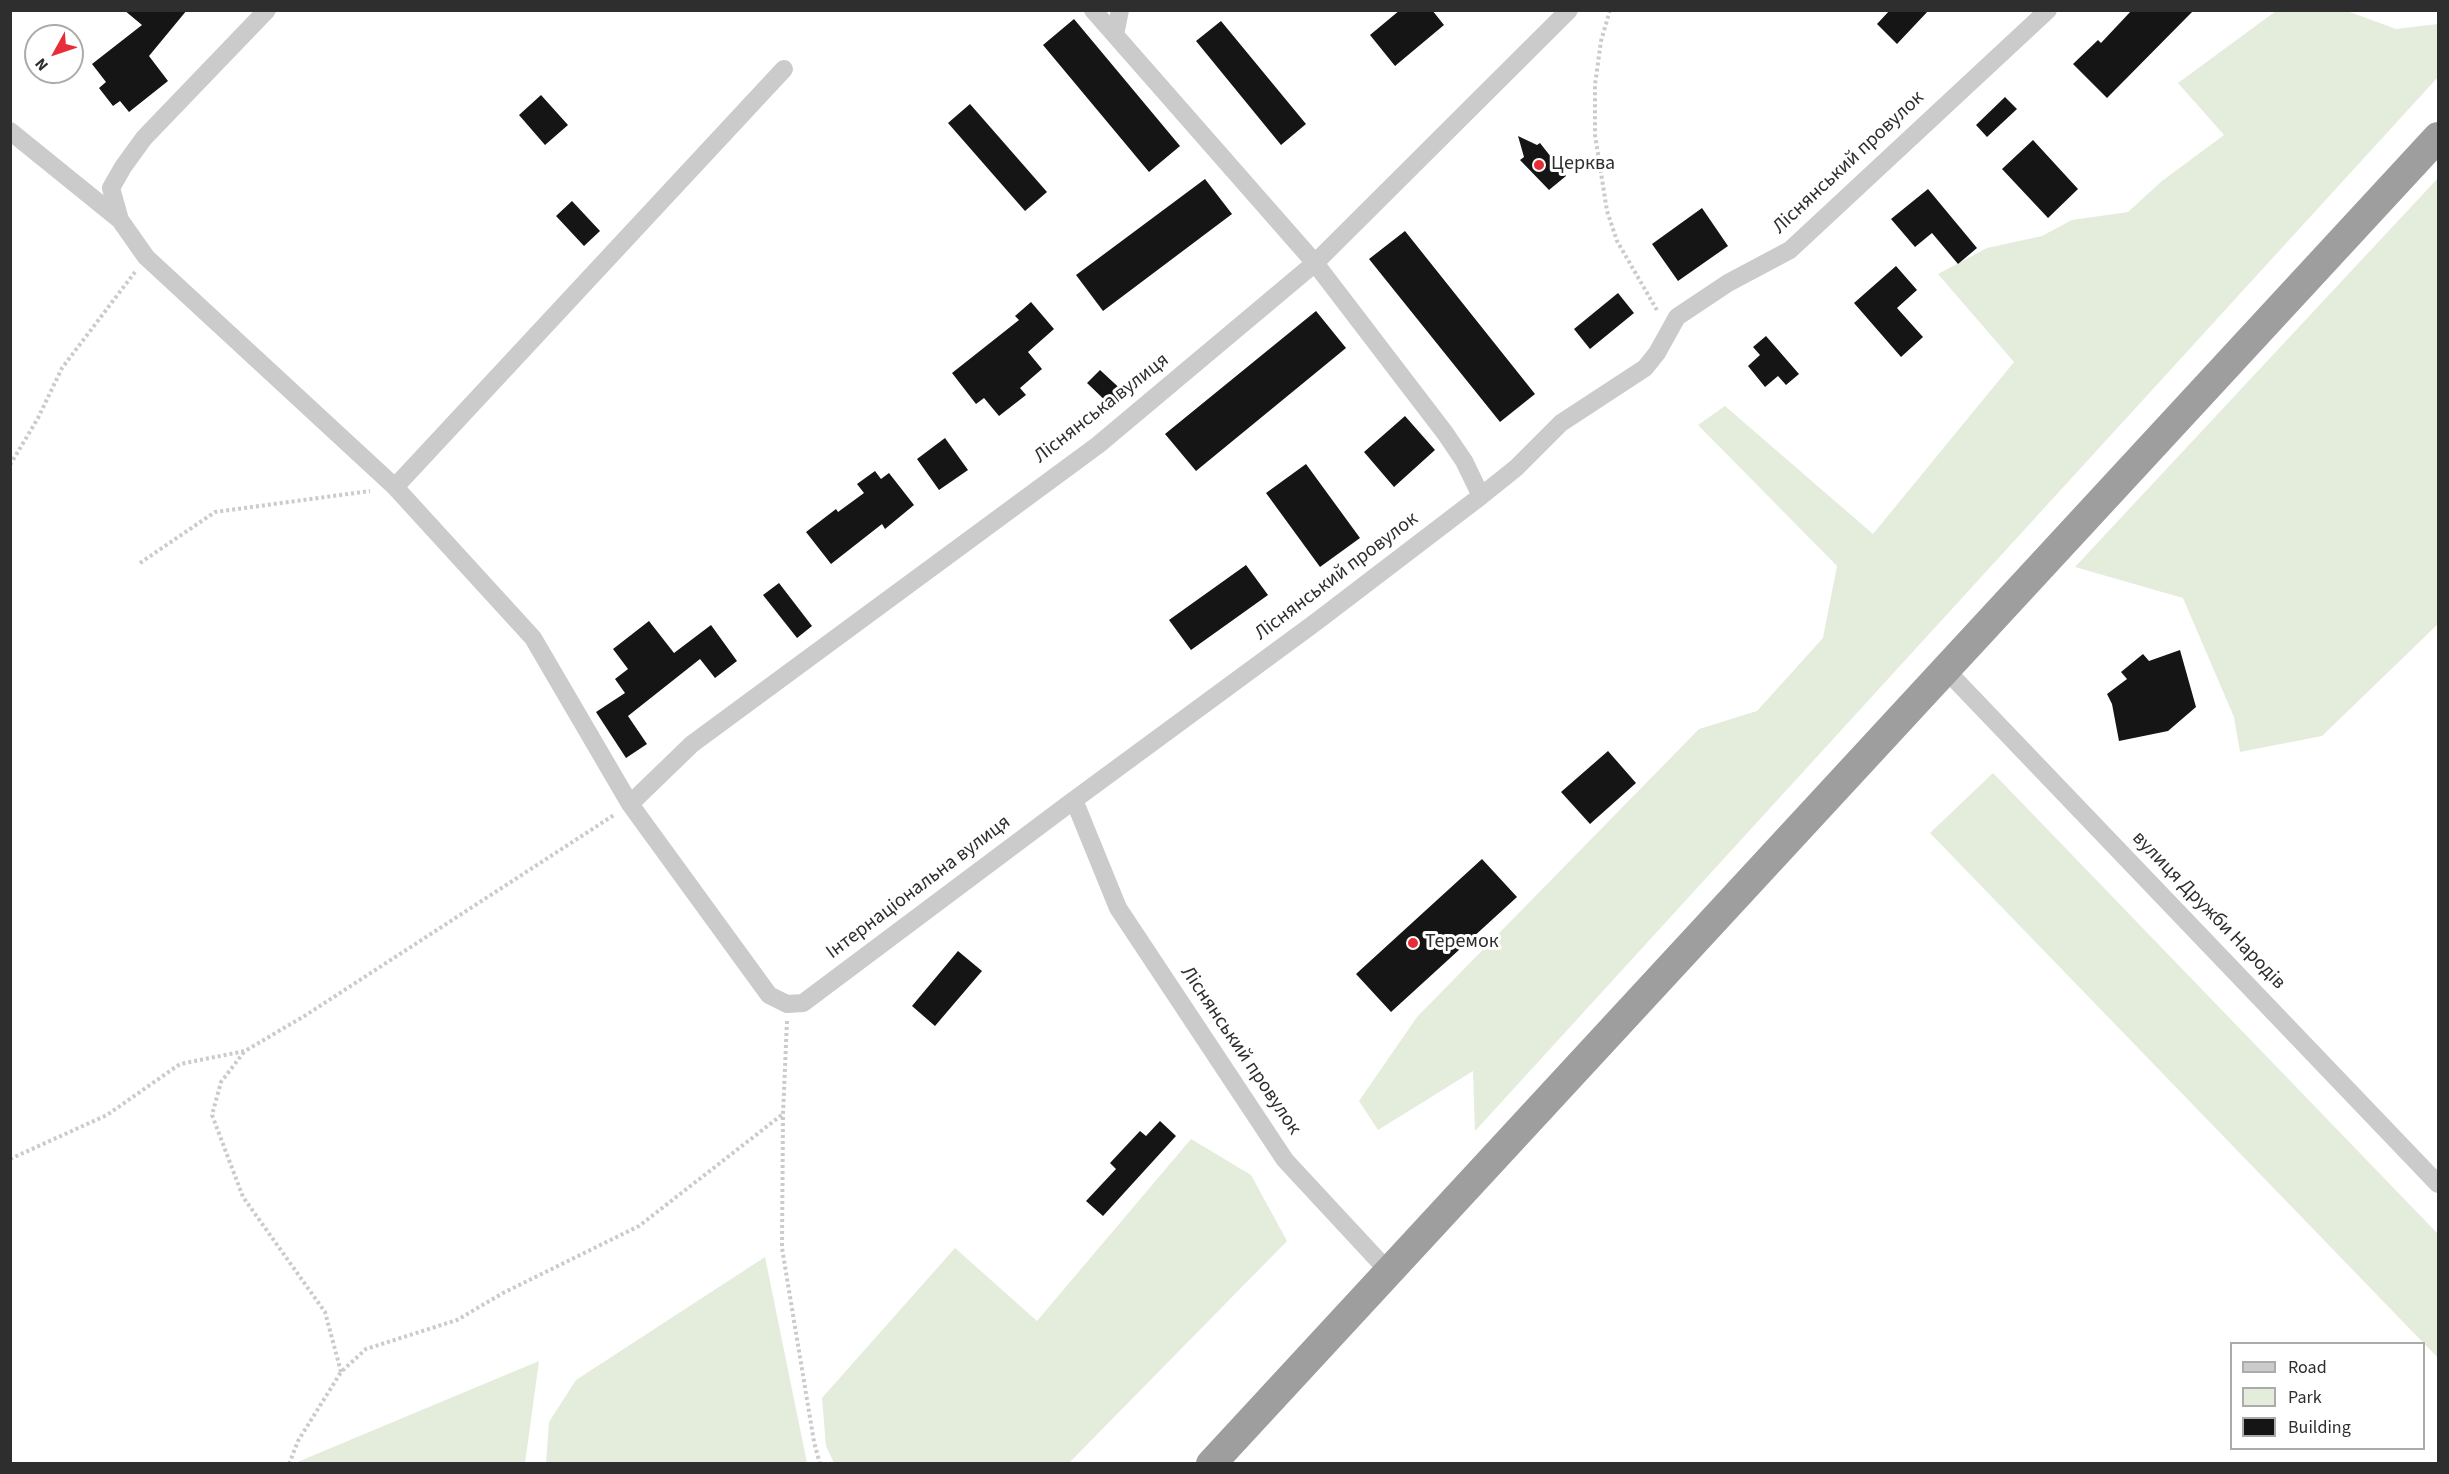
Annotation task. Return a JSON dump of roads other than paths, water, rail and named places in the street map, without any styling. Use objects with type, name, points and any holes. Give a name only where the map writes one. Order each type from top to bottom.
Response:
[{"type":"highway","points":[[1211,1464],[2439,137]]},
{"type":"street","points":[[120,220],[111,188],[123,167],[144,138],[267,10]]},
{"type":"street","points":[[1093,10],[1315,263],[1445,433],[1464,461],[1481,495]]},
{"type":"street","points":[[1115,35],[1120,10]]},
{"type":"street","name":"Ліснянська вулиця","points":[[630,804],[692,744],[1098,445],[1315,263],[1569,10]]},
{"type":"street","name":"Ліснянський провулок","points":[[1389,1272],[1285,1160],[1118,908],[1074,800],[1316,622],[1516,468],[1561,423],[1645,368],[1657,353],[1677,317],[1728,283],[1790,250],[1820,225],[1918,129],[2048,10]]},
{"type":"street","points":[[395,487],[784,69]]},
{"type":"street","points":[[10,131],[120,220],[146,257],[395,487],[533,638],[630,804]]},
{"type":"street","name":"вулиця Дружби Народів","points":[[1945,669],[2439,1184]]},
{"type":"street","name":"Інтернаціональна вулиця","points":[[630,804],[769,995],[787,1004],[803,1003],[1074,800]]},
{"type":"place","name":"Церква","points":[[1539,165]]},
{"type":"place","name":"Теремок","points":[[1413,943]]}]
